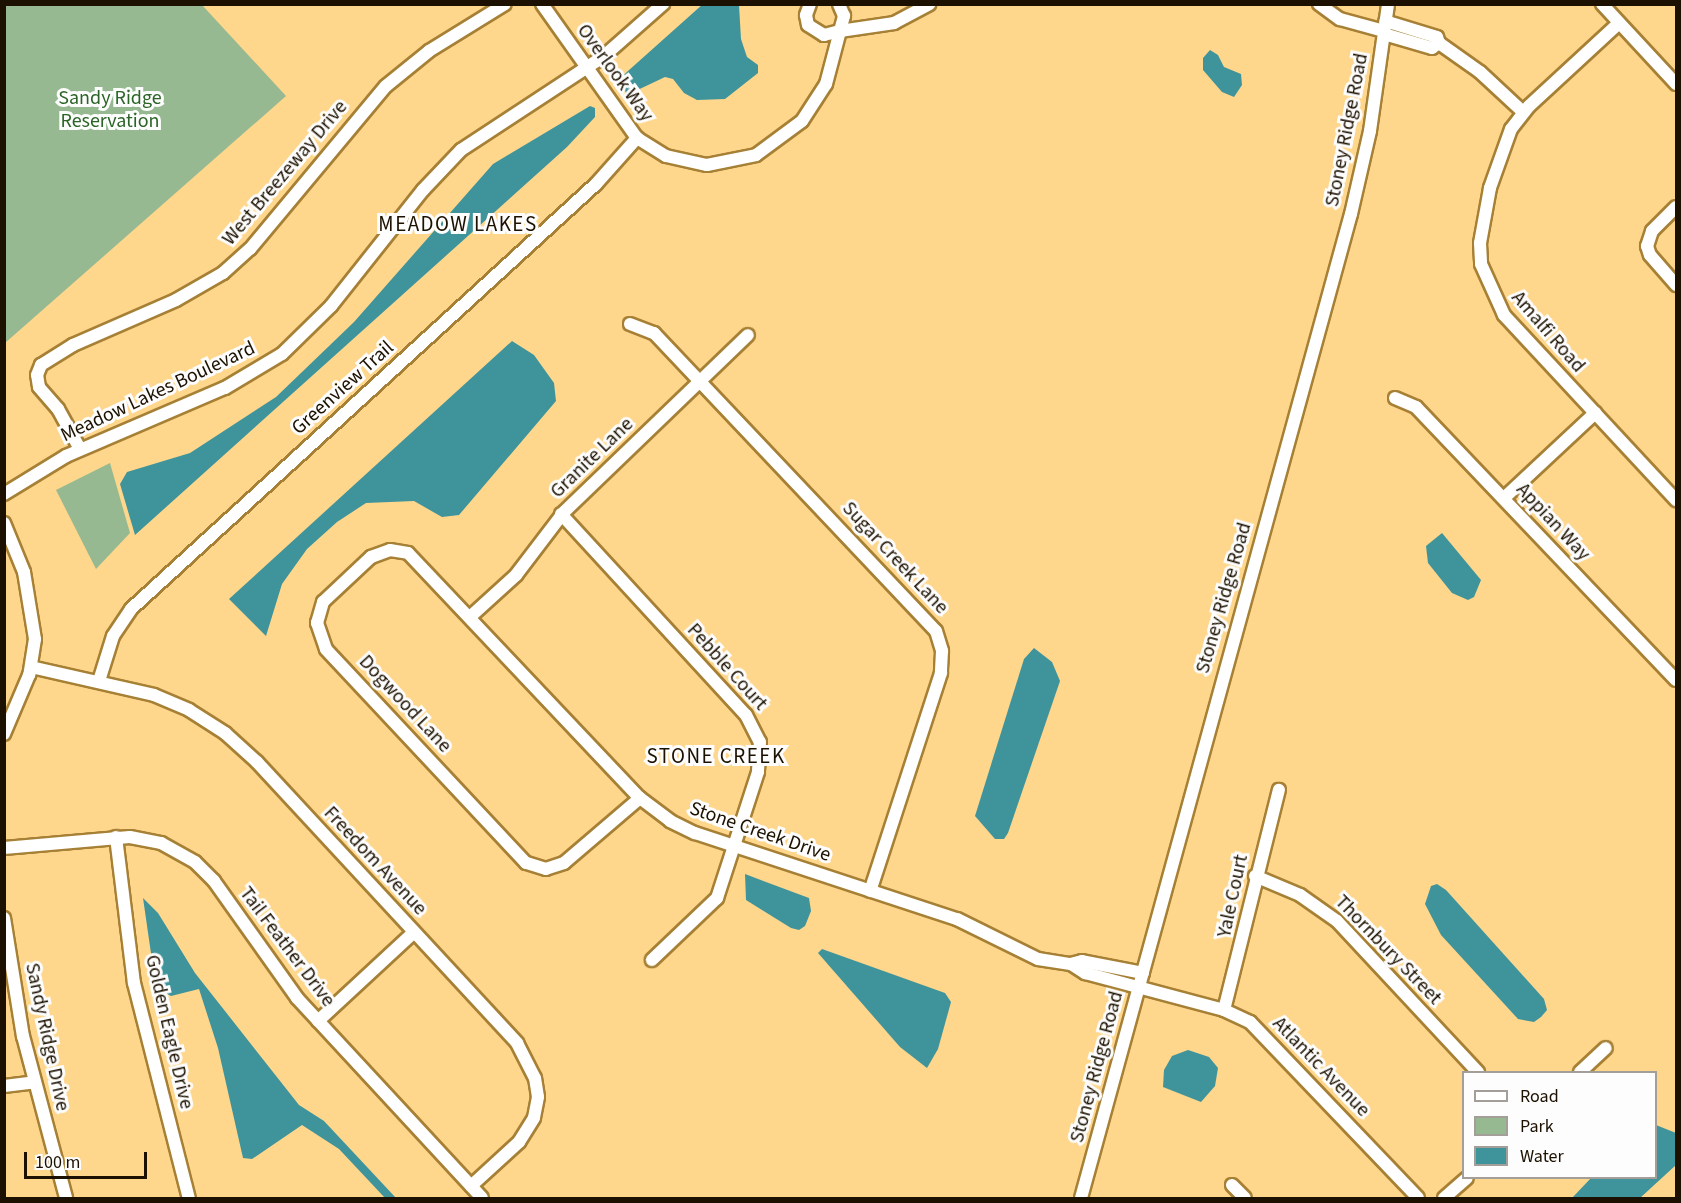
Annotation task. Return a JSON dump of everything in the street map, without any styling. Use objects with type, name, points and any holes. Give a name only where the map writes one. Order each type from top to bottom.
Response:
[{"type":"street","name":"West Breezeway Drive","points":[[80,449],[62,415],[39,387],[37,375],[41,365],[73,345],[176,300],[223,273],[250,249],[386,86],[429,51],[505,4]]},
{"type":"street","name":"Overlook Way","points":[[542,4],[636,138],[666,156],[707,165],[736,162],[765,151],[802,121],[816,103],[829,75],[844,16],[839,4]]},
{"type":"street","name":"Meadow Lakes Boulevard","points":[[4,494],[42,468],[80,449],[225,388],[282,354],[323,316],[423,190],[461,150],[586,69],[663,4]]},
{"type":"street","points":[[810,4],[806,15],[811,29],[824,35],[894,23],[929,4]]},
{"type":"street","points":[[1319,4],[1340,19],[1384,29],[1437,37],[1439,43],[1486,77],[1522,112]]},
{"type":"street","name":"Stoney Ridge Road","points":[[1081,1198],[1351,214],[1370,131],[1388,4]]},
{"type":"street","points":[[1602,4],[1677,84]]},
{"type":"street","name":"Amalfi Road","points":[[1619,22],[1522,112],[1506,137],[1496,164],[1481,233],[1481,264],[1504,315],[1677,500]]},
{"type":"street","name":"Greenview Trail","points":[[99,681],[113,636],[136,603],[602,178],[636,138]]},
{"type":"street","points":[[1677,207],[1652,231],[1647,246],[1650,255],[1677,285]]},
{"type":"street","name":"Sugar Creek Lane","points":[[630,324],[654,333],[929,620],[939,638],[943,657],[939,680],[870,891]]},
{"type":"street","name":"Granite Lane","points":[[471,616],[516,574],[561,514],[748,335]]},
{"type":"street","name":"Appian Way","points":[[1395,398],[1416,407],[1677,681]]},
{"type":"street","points":[[1504,498],[1595,413]]},
{"type":"street","name":"Pebble Court","points":[[561,514],[755,728],[761,762],[714,902],[652,960]]},
{"type":"street","points":[[4,523],[19,552],[33,607],[35,639],[31,667],[4,734]]},
{"type":"street","name":"Dogwood Lane","points":[[471,616],[416,558],[405,551],[390,550],[371,557],[328,596],[319,610],[316,623],[326,649],[526,863],[542,869],[564,863],[640,798]]},
{"type":"street","name":"Stone Creek Drive","points":[[471,616],[640,798],[680,827],[957,920],[1038,959],[1071,964],[1082,961],[1143,973]]},
{"type":"street","name":"Freedom Avenue","points":[[31,667],[142,691],[182,706],[238,743],[517,1043],[528,1060],[537,1087],[537,1108],[529,1128],[471,1186]]},
{"type":"street","name":"Yale Court","points":[[1224,1010],[1242,948],[1255,876],[1279,790]]},
{"type":"street","name":"Tail Feather Drive","points":[[4,848],[116,837],[161,843],[202,868],[289,987],[482,1198]]},
{"type":"street","name":"Golden Eagle Drive","points":[[116,837],[134,983],[189,1198]]},
{"type":"street","name":"Thornbury Street","points":[[1255,876],[1289,889],[1329,914],[1477,1071]]},
{"type":"street","name":"Sandy Ridge Drive","points":[[4,918],[15,997],[66,1198]]},
{"type":"street","points":[[318,1021],[414,932]]},
{"type":"street","name":"Stone Creek Drive","points":[[1071,964],[1077,970],[1139,987]]},
{"type":"street","name":"Atlantic Avenue","points":[[1139,987],[1224,1010],[1263,1033],[1418,1198]]},
{"type":"street","points":[[1581,1071],[1606,1048]]},
{"type":"street","points":[[4,1086],[35,1082]]},
{"type":"street","points":[[1444,1198],[1466,1179]]},
{"type":"street","points":[[1232,1185],[1245,1198]]},
{"type":"green space","name":"Sandy Ridge Reservation","points":[[5,4],[202,5],[286,96],[5,343]]},
{"type":"green space","points":[[110,463],[130,533],[96,569],[56,490]]},
{"type":"water","points":[[703,4],[739,5],[741,39],[747,57],[758,65],[758,73],[725,99],[697,100],[684,93],[673,79],[665,77],[627,95],[619,79]]},
{"type":"water","points":[[1210,50],[1218,55],[1224,67],[1241,74],[1242,85],[1234,97],[1222,92],[1203,70],[1203,58]]},
{"type":"water","points":[[590,106],[595,108],[595,117],[567,147],[135,535],[120,484],[127,472],[190,453],[276,397],[354,322],[493,164]]},
{"type":"water","points":[[512,341],[534,355],[554,383],[556,401],[459,515],[442,517],[414,501],[366,503],[337,522],[307,549],[282,584],[266,636],[229,599]]},
{"type":"water","points":[[1442,533],[1481,580],[1474,597],[1468,600],[1452,593],[1428,563],[1426,546]]},
{"type":"water","points":[[1034,648],[1052,662],[1060,681],[1008,833],[1004,839],[995,839],[975,816],[1024,659]]},
{"type":"water","points":[[745,874],[809,898],[811,911],[805,926],[799,930],[791,928],[746,900]]},
{"type":"water","points":[[1437,884],[1446,890],[1544,999],[1547,1010],[1541,1017],[1534,1022],[1518,1019],[1441,935],[1425,904],[1431,886]]},
{"type":"water","points":[[143,898],[158,913],[195,973],[299,1105],[324,1121],[396,1198],[385,1198],[339,1149],[302,1125],[252,1159],[243,1158],[218,1048],[199,989],[171,996],[156,988]]},
{"type":"water","points":[[822,949],[945,993],[951,1002],[938,1049],[927,1068],[900,1047],[818,953]]},
{"type":"water","points":[[1188,1050],[1209,1057],[1218,1068],[1215,1086],[1201,1102],[1163,1087],[1164,1070],[1172,1056]]},
{"type":"water","points":[[1657,1125],[1676,1133],[1676,1165],[1640,1198],[1572,1198],[1590,1179],[1657,1179]]},
{"type":"district","name":"MEADOW LAKES","points":[[458,224]]},
{"type":"district","name":"STONE CREEK","points":[[716,756]]}]
